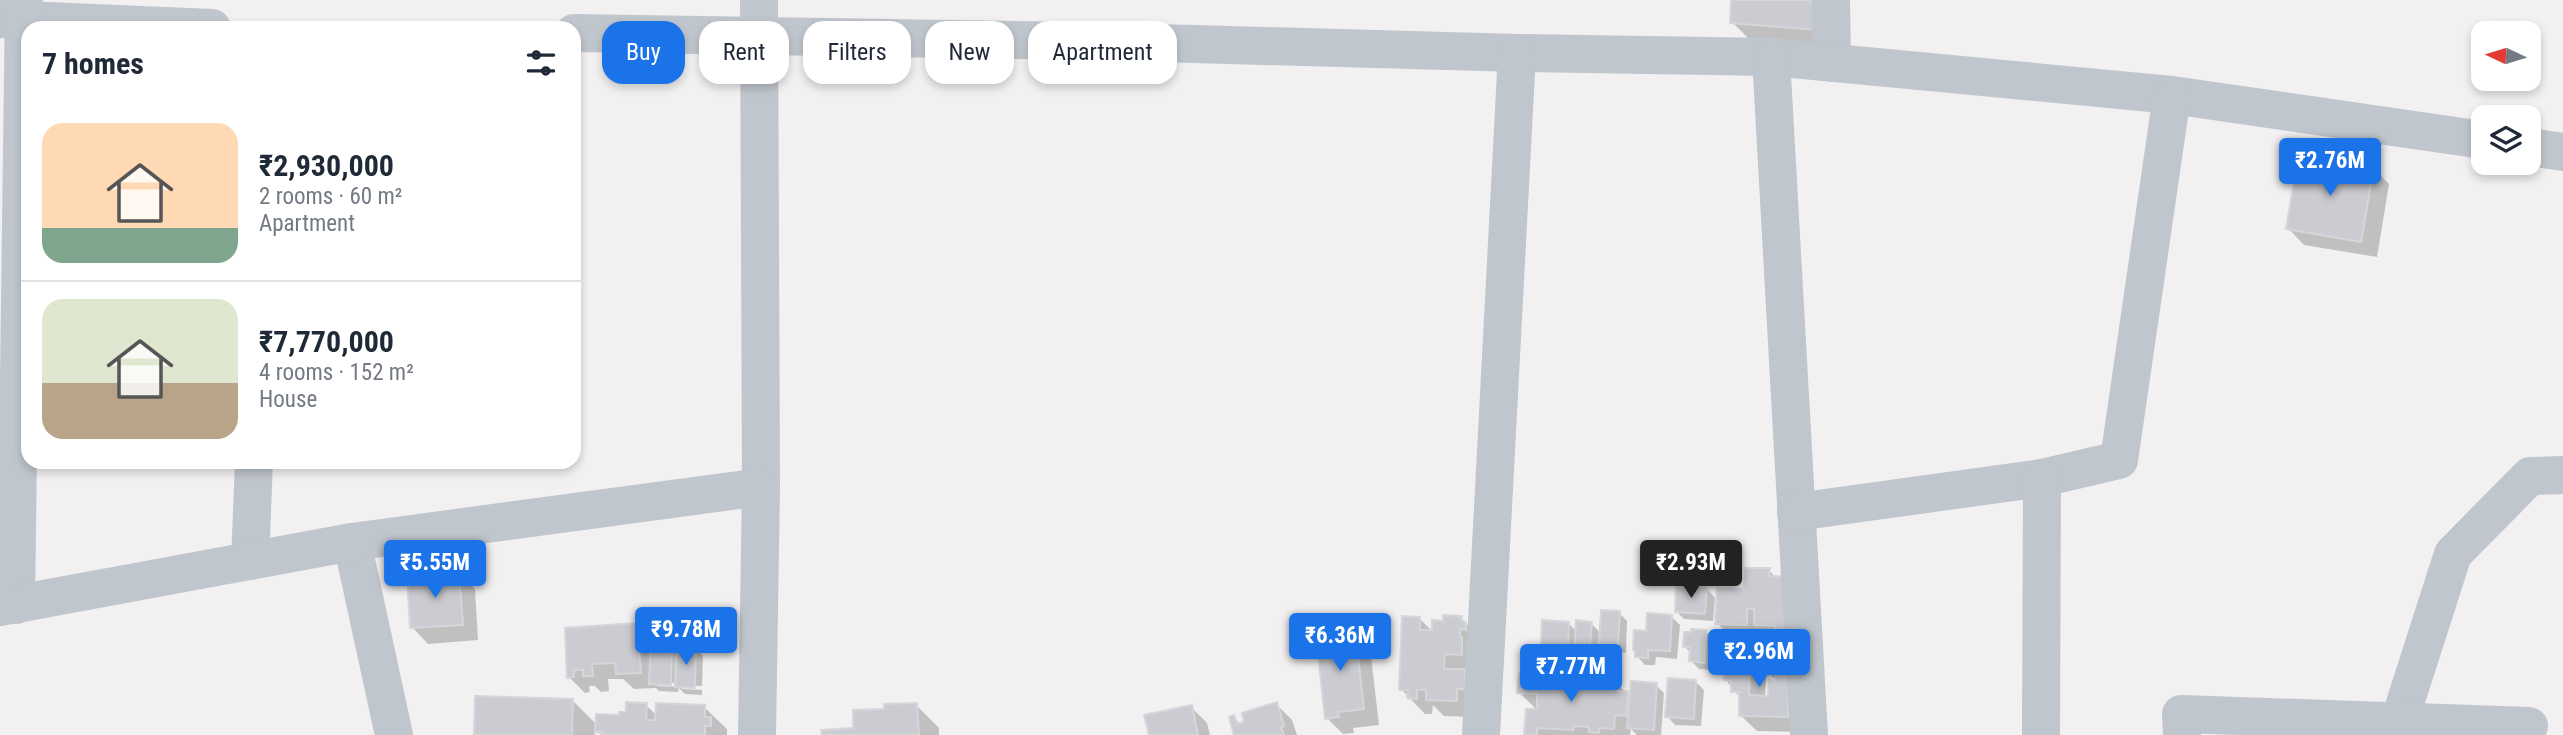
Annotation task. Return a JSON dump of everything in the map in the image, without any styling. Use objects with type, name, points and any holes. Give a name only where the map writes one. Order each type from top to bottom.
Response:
[{"type":"street","points":[[1831,0],[1832,63]]},
{"type":"street","points":[[121,21],[16,13],[8,606],[352,542],[761,487]]},
{"type":"street","points":[[581,32],[759,17],[1517,53],[1771,57],[2172,95],[2471,138]]},
{"type":"street","points":[[757,735],[761,487],[759,17]]},
{"type":"street","points":[[1481,735],[1517,53]]},
{"type":"street","points":[[1771,57],[1809,735]]},
{"type":"street","points":[[1796,512],[2042,478],[2119,460],[2172,95]]},
{"type":"street","points":[[2541,149],[2563,152]]},
{"type":"street","points":[[250,561],[254,469]]},
{"type":"street","points":[[2399,722],[2453,554],[2530,476],[2563,475]]},
{"type":"street","points":[[2041,735],[2042,478]]},
{"type":"street","points":[[352,542],[394,735]]},
{"type":"street","points":[[2182,735],[2180,714],[2529,726]]},
{"type":"building","points":[[1731,0],[1815,0],[1817,30],[1730,23]]},
{"type":"building","points":[[2299,153],[2374,166],[2361,242],[2286,229]]},
{"type":"building","points":[[1745,568],[1770,568],[1769,576],[1795,577],[1793,637],[1782,637],[1782,631],[1774,631],[1775,626],[1754,625],[1754,609],[1747,609],[1747,625],[1715,624],[1717,588],[1744,589]]},
{"type":"building","points":[[459,571],[463,625],[410,628],[407,574]]},
{"type":"building","points":[[1676,586],[1707,588],[1705,614],[1675,612]]},
{"type":"building","points":[[1601,610],[1620,611],[1618,645],[1599,644]]},
{"type":"building","points":[[1647,613],[1672,615],[1670,651],[1648,650],[1648,658],[1635,657],[1634,630],[1646,631]]},
{"type":"building","points":[[1443,615],[1462,616],[1461,621],[1466,622],[1466,630],[1460,629],[1462,655],[1445,654],[1444,669],[1465,669],[1465,689],[1457,689],[1457,701],[1426,700],[1426,690],[1417,690],[1417,699],[1407,698],[1408,690],[1399,690],[1402,616],[1420,617],[1420,630],[1432,630],[1432,620],[1443,621]]},
{"type":"building","points":[[1542,620],[1569,622],[1568,647],[1541,645]]},
{"type":"building","points":[[1576,620],[1592,622],[1589,658],[1574,657]]},
{"type":"building","points":[[637,623],[641,673],[616,674],[615,663],[592,664],[593,676],[583,676],[583,670],[574,670],[574,677],[567,678],[565,628]]},
{"type":"building","points":[[1691,629],[1706,630],[1705,663],[1689,661],[1690,647],[1683,647],[1684,632],[1691,632]]},
{"type":"building","points":[[1355,630],[1364,709],[1338,712],[1339,717],[1325,719],[1316,635]]},
{"type":"building","points":[[651,638],[672,639],[671,685],[649,684]]},
{"type":"building","points":[[676,646],[696,646],[695,688],[675,687]]},
{"type":"building","points":[[1764,654],[1772,654],[1771,665],[1789,666],[1788,717],[1739,716],[1739,692],[1731,692],[1731,681],[1724,680],[1724,659],[1750,660],[1749,695],[1768,696],[1769,680],[1775,681],[1775,670],[1764,670]]},
{"type":"building","points":[[1519,673],[1555,675],[1554,681],[1571,682],[1570,689],[1578,690],[1579,680],[1617,682],[1617,691],[1628,691],[1626,716],[1615,715],[1614,729],[1599,728],[1599,733],[1589,732],[1589,727],[1573,726],[1573,730],[1537,728],[1537,735],[1524,735],[1526,709],[1537,709],[1537,694],[1517,693]]},
{"type":"building","points":[[1668,678],[1696,680],[1694,719],[1665,717]]},
{"type":"building","points":[[1631,681],[1657,683],[1654,730],[1627,728]]},
{"type":"building","points":[[475,696],[573,699],[572,735],[474,735]]},
{"type":"building","points":[[626,702],[647,703],[646,720],[655,720],[656,703],[705,705],[705,717],[711,717],[711,726],[705,726],[705,735],[603,735],[595,732],[596,714],[619,715],[619,712],[626,712]]},
{"type":"building","points":[[1277,702],[1284,735],[1234,735],[1229,717],[1234,715],[1237,724],[1244,722],[1242,713]]},
{"type":"building","points":[[917,703],[919,735],[822,735],[821,730],[853,728],[853,710],[884,709],[884,704]]},
{"type":"building","points":[[1192,705],[1198,735],[1149,735],[1144,715]]}]
